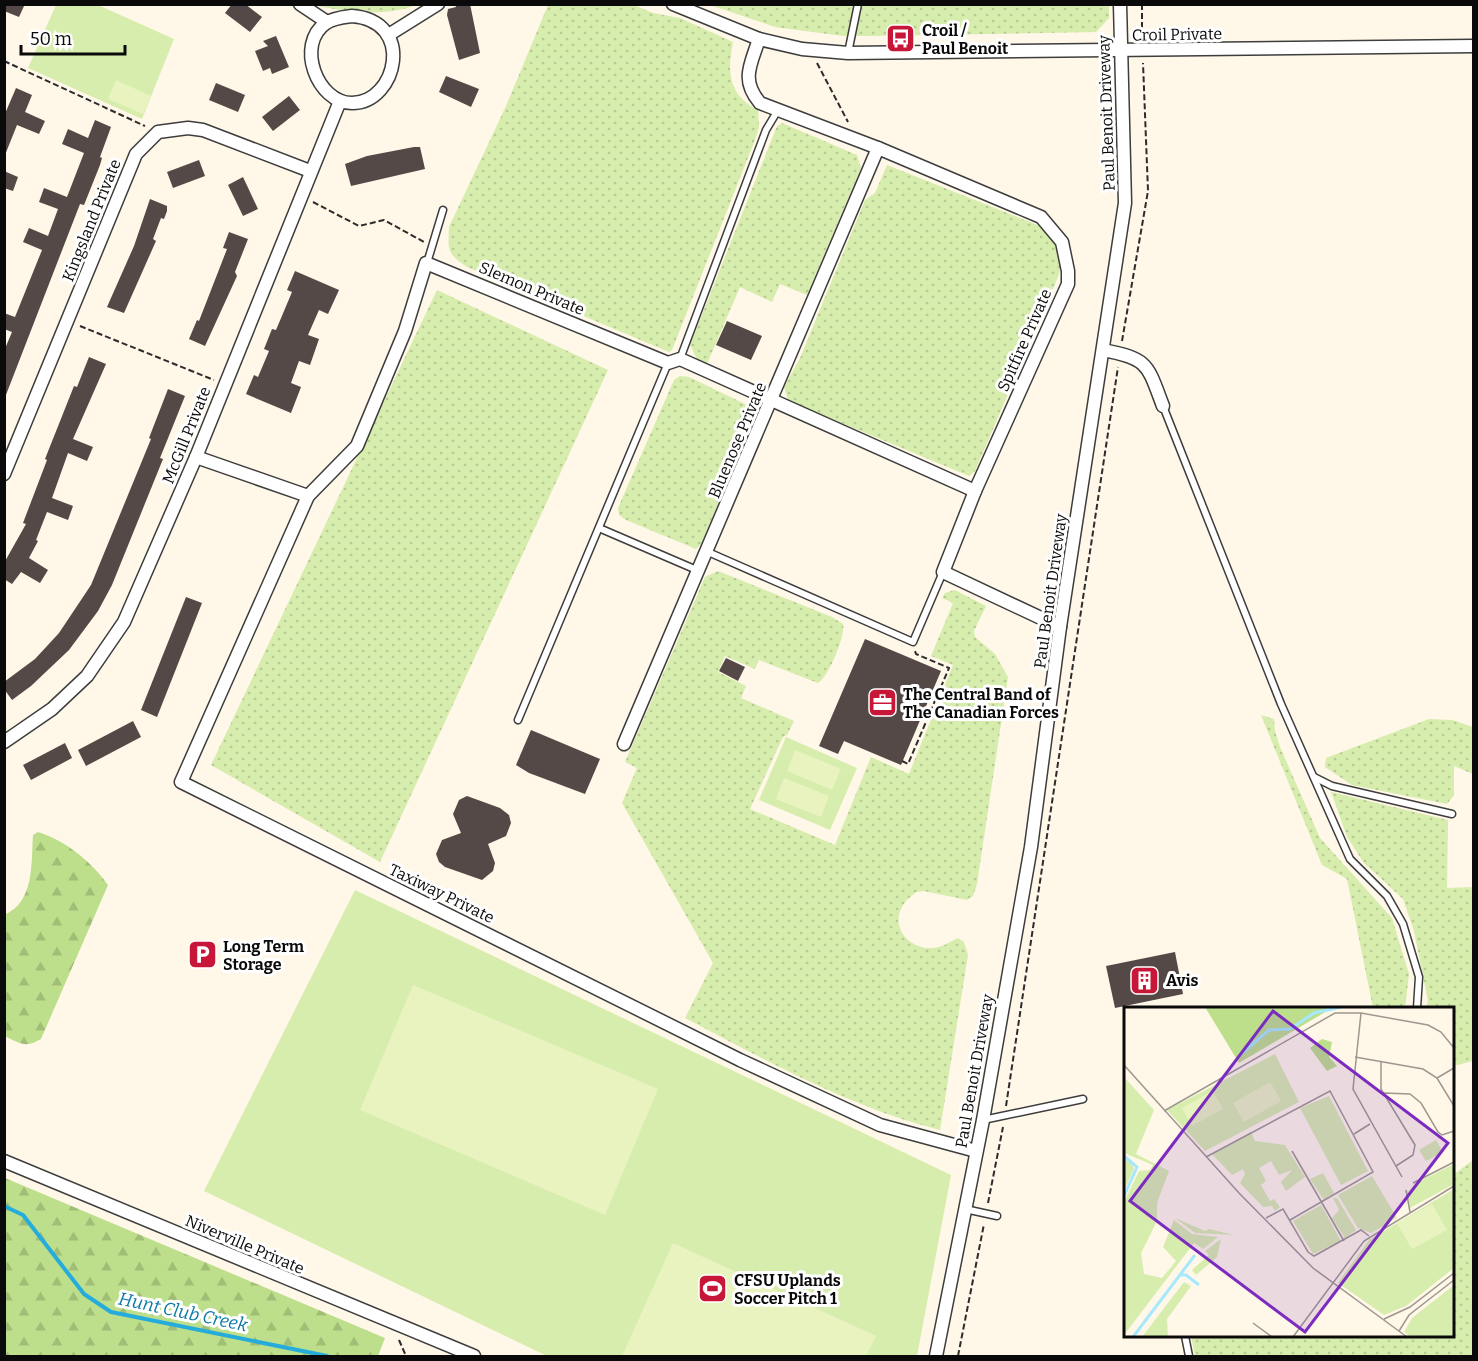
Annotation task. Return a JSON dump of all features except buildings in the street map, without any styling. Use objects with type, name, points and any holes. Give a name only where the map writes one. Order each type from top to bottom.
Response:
[{"type":"street","points":[[300,4],[327,22]]},
{"type":"street","points":[[390,34],[438,4]]},
{"type":"street","name":"Croil Private","points":[[674,4],[759,39],[810,49],[848,53],[1473,46]]},
{"type":"street","name":"Paul Benoit Driveway","points":[[936,1356],[983,1120],[1031,847],[1060,627],[1125,203],[1120,4]]},
{"type":"street","points":[[352,16],[366,17],[390,34],[393,57],[386,83],[379,92],[360,102],[340,101],[329,96],[320,86],[313,60],[314,39],[327,22],[352,16]]},
{"type":"street","name":"Spitfire Private","points":[[759,39],[748,73],[750,91],[760,103],[878,148],[1041,217],[1062,242],[1068,271],[1068,284],[975,491],[943,572]]},
{"type":"street","name":"McGill Private","points":[[4,742],[52,709],[87,676],[124,622],[196,457],[300,195],[340,101]]},
{"type":"street","points":[[158,132],[188,128],[203,130],[310,171]]},
{"type":"street","name":"Kingsland Private","points":[[4,474],[136,154],[158,132]]},
{"type":"street","name":"Bluenose Private","points":[[624,744],[708,552],[878,148]]},
{"type":"street","points":[[196,457],[308,496],[357,446],[405,331],[426,263]]},
{"type":"street","name":"Slemon Private","points":[[426,263],[772,400],[975,491]]},
{"type":"street","points":[[1103,350],[1120,353],[1143,362],[1150,372],[1163,406]]},
{"type":"street","name":"Taxiway Private","points":[[308,496],[181,782],[536,952],[740,1060],[880,1125],[976,1151]]},
{"type":"street","points":[[943,572],[1060,627]]},
{"type":"street","name":"Niverville Private","points":[[4,1161],[474,1356]]},
{"type":"lane","points":[[848,53],[858,4]]},
{"type":"lane","points":[[518,720],[598,528],[674,361],[766,130],[778,110]]},
{"type":"lane","points":[[426,263],[443,210]]},
{"type":"lane","points":[[1163,406],[1281,704],[1350,859],[1387,896],[1402,924],[1419,977],[1417,1007]]},
{"type":"lane","points":[[598,528],[699,571]]},
{"type":"lane","points":[[708,552],[913,642],[943,572]]},
{"type":"lane","points":[[1314,777],[1332,786],[1452,814]]},
{"type":"lane","points":[[983,1120],[1004,1118],[1083,1099]]},
{"type":"lane","points":[[965,1209],[997,1216]]},
{"type":"lane","points":[[1185,1337],[1189,1356]]},
{"type":"path","points":[[1142,4],[1142,36]]},
{"type":"path","points":[[810,49],[857,140]]},
{"type":"path","points":[[4,62],[158,132]]},
{"type":"path","points":[[958,1356],[1004,1118],[1120,353],[1148,191],[1143,63]]},
{"type":"path","points":[[300,195],[359,226],[384,220],[432,246]]},
{"type":"path","points":[[67,321],[225,384]]},
{"type":"path","points":[[902,761],[908,764],[949,668],[916,654],[913,642]]},
{"type":"green space","points":[[1109,4],[1109,18],[1096,32],[871,36],[843,36],[775,27],[710,5]]},
{"type":"green space","points":[[56,5],[98,5],[174,39],[142,119],[28,68]]},
{"type":"green space","points":[[314,5],[416,5],[393,11],[365,12]]},
{"type":"green space","points":[[548,5],[634,5],[653,13],[680,18],[733,42],[730,63],[732,82],[741,97],[758,110],[759,127],[755,140],[672,350],[669,352],[467,267],[450,251],[449,227],[506,106]]},
{"type":"green space","points":[[116,80],[151,96],[143,114],[108,99]]},
{"type":"green space","points":[[782,123],[857,155],[861,168],[807,295],[780,284],[772,302],[740,287],[707,364],[697,359],[690,345],[777,126]]},
{"type":"green space","points":[[887,165],[1040,226],[1051,236],[1060,255],[1058,277],[975,471],[969,476],[796,404],[788,400],[784,387],[800,358],[865,200],[875,193]]},
{"type":"green space","points":[[437,290],[608,370],[380,862],[211,765]]},
{"type":"green space","points":[[680,376],[689,377],[747,405],[752,415],[751,425],[701,544],[696,549],[626,520],[619,515],[618,508],[674,380]]},
{"type":"green space","points":[[718,571],[832,617],[843,624],[842,637],[835,656],[827,673],[818,683],[759,660],[755,669],[725,656],[718,672],[746,686],[741,698],[794,721],[787,735],[783,737],[750,809],[835,845],[871,757],[909,774],[953,665],[931,656],[953,603],[942,598],[945,593],[955,590],[986,606],[974,631],[975,637],[995,654],[1008,677],[977,884],[973,896],[967,900],[924,891],[916,892],[904,904],[899,917],[901,931],[905,937],[918,946],[933,948],[943,946],[958,938],[964,942],[968,955],[940,1130],[873,1109],[809,1082],[685,1018],[713,963],[622,803],[637,768],[625,762],[705,577]]},
{"type":"green space","points":[[1261,715],[1274,719],[1280,747],[1320,838],[1392,918],[1409,974],[1405,1007],[1373,1007],[1347,879],[1322,865]]},
{"type":"green space","points":[[1429,719],[1452,720],[1473,727],[1473,774],[1454,766],[1454,795],[1447,804],[1352,785],[1325,767],[1326,758]]},
{"type":"green space","points":[[786,737],[857,768],[830,830],[759,800]]},
{"type":"green space","points":[[795,750],[841,769],[832,790],[787,771]]},
{"type":"green space","points":[[784,778],[829,796],[821,817],[776,799]]},
{"type":"green space","points":[[1331,792],[1448,820],[1447,888],[1473,887],[1473,1061],[1454,1066],[1454,1007],[1426,1007],[1428,1001],[1414,931],[1403,899],[1364,863],[1347,837]]},
{"type":"green space","points":[[38,832],[68,846],[94,868],[108,885],[41,1039],[23,1044],[5,1036],[4,915],[14,909],[26,891],[31,869],[33,835]]},
{"type":"green space","points":[[355,890],[951,1175],[917,1356],[547,1356],[204,1191]]},
{"type":"green space","points":[[413,985],[658,1089],[605,1215],[360,1110]]},
{"type":"green space","points":[[1473,1160],[1473,1356],[1195,1356],[1191,1337],[1454,1337],[1454,1174]]},
{"type":"green space","points":[[5,1178],[385,1338],[378,1356],[5,1356]]},
{"type":"green space","name":"CFSU Uplands Soccer Pitch 1","points":[[673,1243],[876,1336],[866,1356],[622,1356]]},
{"type":"waterway","name":"Hunt Club Creek","points":[[4,1206],[23,1215],[84,1294],[111,1312],[327,1356]]},
{"type":"place","name":"Croil / Paul Benoit","points":[[901,39]]},
{"type":"place","name":"The Central Band of The Canadian Forces","points":[[882,703]]},
{"type":"place","name":"Long Term Storage","points":[[202,955]]},
{"type":"place","name":"Avis","points":[[1145,980]]},
{"type":"place","name":"CFSU Uplands Soccer Pitch 1","points":[[713,1289]]}]
